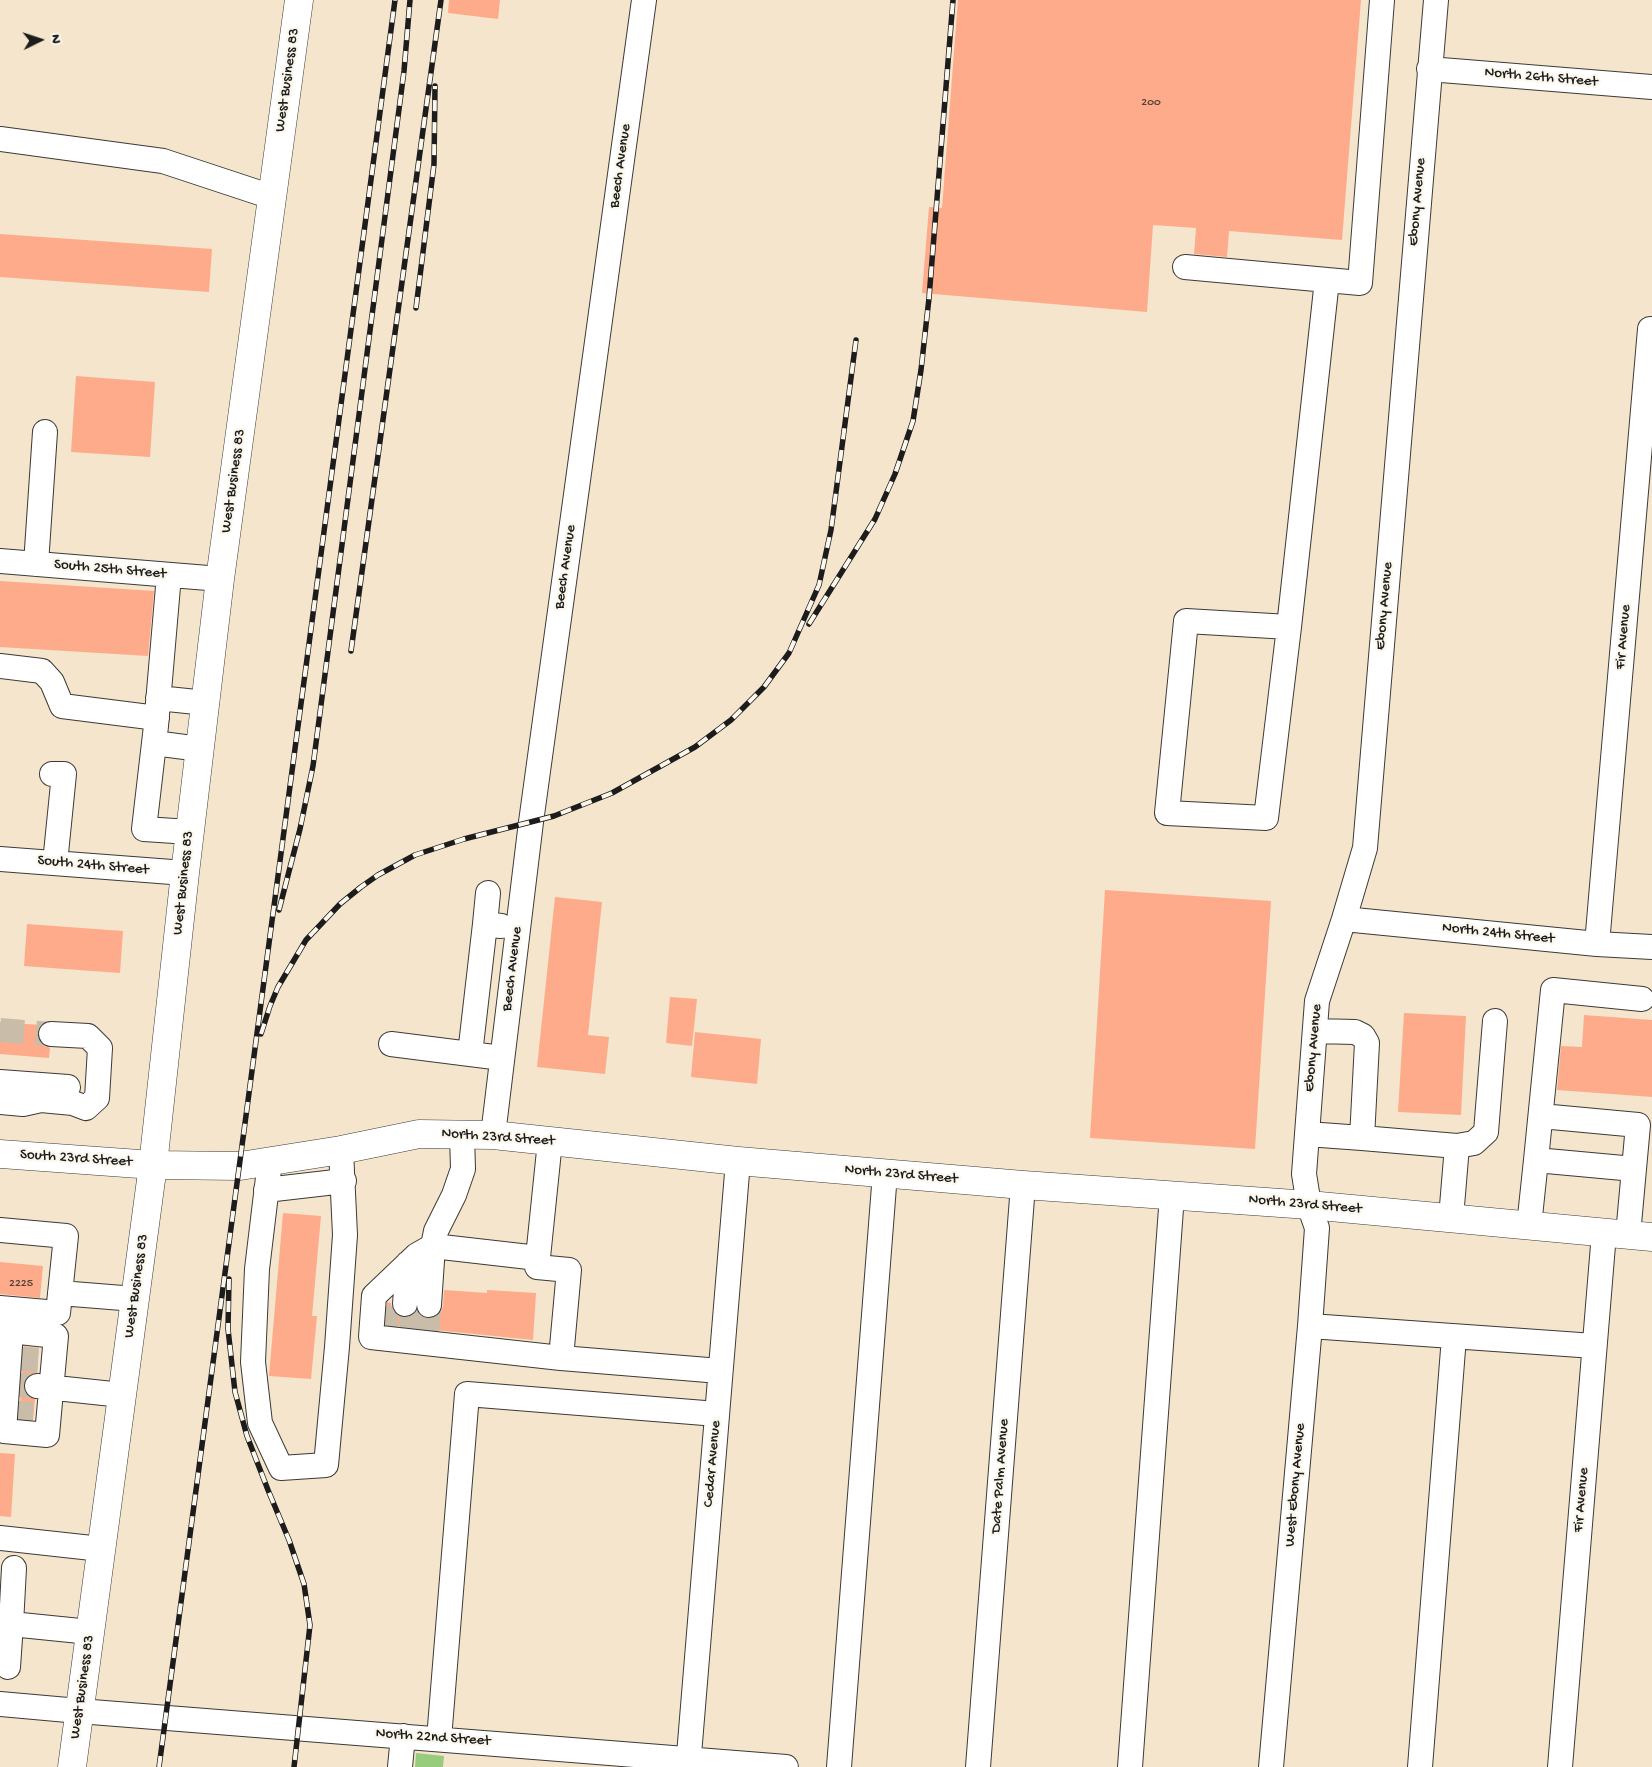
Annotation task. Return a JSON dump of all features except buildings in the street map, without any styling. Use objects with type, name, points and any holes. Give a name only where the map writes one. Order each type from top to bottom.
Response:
[{"type":"main road","name":"West Business 83","points":[[72,1767],[153,1165],[220,578],[299,0]]},
{"type":"main road","name":"North 23rd Street","points":[[153,1165],[240,1166],[341,1150],[419,1134],[493,1135],[885,1173],[1023,1185],[1309,1204],[1628,1235]]},
{"type":"main road","name":"South 23rd Street","points":[[0,1154],[153,1165]]},
{"type":"street","name":"Beech Avenue","points":[[493,1135],[530,822],[644,0]]},
{"type":"street","points":[[1185,267],[1360,283],[1382,0]]},
{"type":"street","name":"Ebony Avenue","points":[[1309,1204],[1304,1174],[1317,1001],[1365,848],[1436,0]]},
{"type":"street","name":"North 26th Street","points":[[1429,69],[1652,87]]},
{"type":"street","points":[[0,139],[163,161],[272,197]]},
{"type":"street","points":[[1290,627],[1186,621],[1167,813],[1266,818],[1290,627],[1328,280]]},
{"type":"street","name":"Fir Avenue","points":[[1598,944],[1651,330]]},
{"type":"street","points":[[36,564],[45,432]]},
{"type":"street","name":"South 25th Street","points":[[0,561],[220,578]]},
{"type":"street","points":[[169,574],[158,708],[144,830],[190,832]]},
{"type":"street","points":[[0,666],[42,671],[52,682],[62,706],[158,708],[206,703]]},
{"type":"street","points":[[154,743],[200,749]]},
{"type":"street","points":[[52,774],[64,774],[55,863]]},
{"type":"street","name":"South 24th Street","points":[[0,859],[185,874]]},
{"type":"street","points":[[470,1054],[488,893]]},
{"type":"street","name":"North 24th Street","points":[[1344,919],[1598,944],[1652,947]]},
{"type":"street","points":[[485,924],[518,929]]},
{"type":"street","points":[[1529,1226],[1553,990],[1642,999]]},
{"type":"street","points":[[1307,1134],[1457,1146],[1474,1143],[1486,1132],[1495,1021]]},
{"type":"street","points":[[1315,1031],[1355,1032],[1363,1036],[1367,1044],[1362,1138]]},
{"type":"street","points":[[0,1082],[83,1098],[97,1098],[100,1048],[88,1036],[51,1034]]},
{"type":"street","points":[[391,1044],[502,1058]]},
{"type":"street","points":[[0,1102],[23,1104],[42,1100],[73,1103],[83,1098]]},
{"type":"street","name":"Fir Avenue","points":[[1541,1116],[1638,1125],[1628,1235],[1594,1346],[1560,1767]]},
{"type":"street","points":[[411,1283],[454,1195],[463,1169],[462,1134]]},
{"type":"street","points":[[550,1141],[537,1267],[569,1270],[561,1358]]},
{"type":"street","points":[[1451,1218],[1457,1146]]},
{"type":"street","points":[[270,1161],[256,1269],[252,1362],[260,1424],[281,1468],[326,1465],[345,1235],[344,1181],[341,1150]]},
{"type":"street","name":"Cedar Avenue","points":[[688,1763],[738,1160]]},
{"type":"street","points":[[1536,1160],[1634,1169]]},
{"type":"street","points":[[839,1767],[885,1173]]},
{"type":"street","points":[[266,1190],[344,1181]]},
{"type":"street","name":"Date Palm Avenue","points":[[978,1767],[1023,1185]]},
{"type":"street","points":[[1130,1767],[1172,1195]]},
{"type":"street","name":"West Ebony Avenue","points":[[1271,1767],[1317,1228],[1309,1204]]},
{"type":"street","points":[[0,1230],[66,1236],[58,1313],[0,1308]]},
{"type":"street","points":[[538,1258],[411,1283],[374,1296],[371,1338],[406,1336],[561,1358],[720,1371]]},
{"type":"street","points":[[60,1293],[135,1299]]},
{"type":"street","points":[[1310,1326],[1454,1338],[1594,1346]]},
{"type":"street","points":[[1420,1767],[1454,1338]]},
{"type":"street","points":[[16,1363],[122,1395]]},
{"type":"street","points":[[12,1417],[16,1363]]},
{"type":"street","points":[[12,1417],[16,1363]]},
{"type":"street","points":[[439,1739],[468,1394],[717,1414]]},
{"type":"street","points":[[0,1538],[101,1549]]},
{"type":"street","points":[[8,1667],[14,1568]]},
{"type":"street","points":[[11,1624],[90,1632]]},
{"type":"street","name":"North 22nd Street","points":[[0,1704],[439,1739],[688,1763],[786,1767]]},
{"type":"street","points":[[400,1767],[403,1736]]},
{"type":"green space","points":[[416,1753],[444,1756],[443,1767],[415,1767]]},
{"type":"tunnel","points":[[0,1030],[51,1034]]},
{"type":"tunnel","points":[[386,1330],[387,1302]]},
{"type":"tunnel","points":[[411,1331],[413,1304]]},
{"type":"tunnel","points":[[427,1333],[429,1305]]},
{"type":"tunnel","points":[[20,1359],[38,1360]]},
{"type":"tunnel","points":[[18,1385],[36,1386]]},
{"type":"tunnel","points":[[15,1413],[33,1414]]},
{"type":"railway","points":[[159,1767],[395,0]]},
{"type":"railway","points":[[279,910],[300,829],[313,766],[404,71],[410,0]]},
{"type":"railway","points":[[351,651],[441,0]]},
{"type":"railway","points":[[809,624],[875,519],[895,474],[913,421],[929,298],[953,0]]},
{"type":"railway","points":[[416,308],[434,164],[435,86]]},
{"type":"railway","points":[[261,1034],[278,987],[306,940],[340,904],[378,875],[415,855],[464,839],[554,816],[612,793],[695,747],[731,720],[764,687],[789,653],[819,585],[831,530],[856,340]]},
{"type":"railway","points":[[229,1279],[228,1329],[235,1392],[247,1436],[289,1540],[304,1584],[310,1625],[294,1767]]}]
